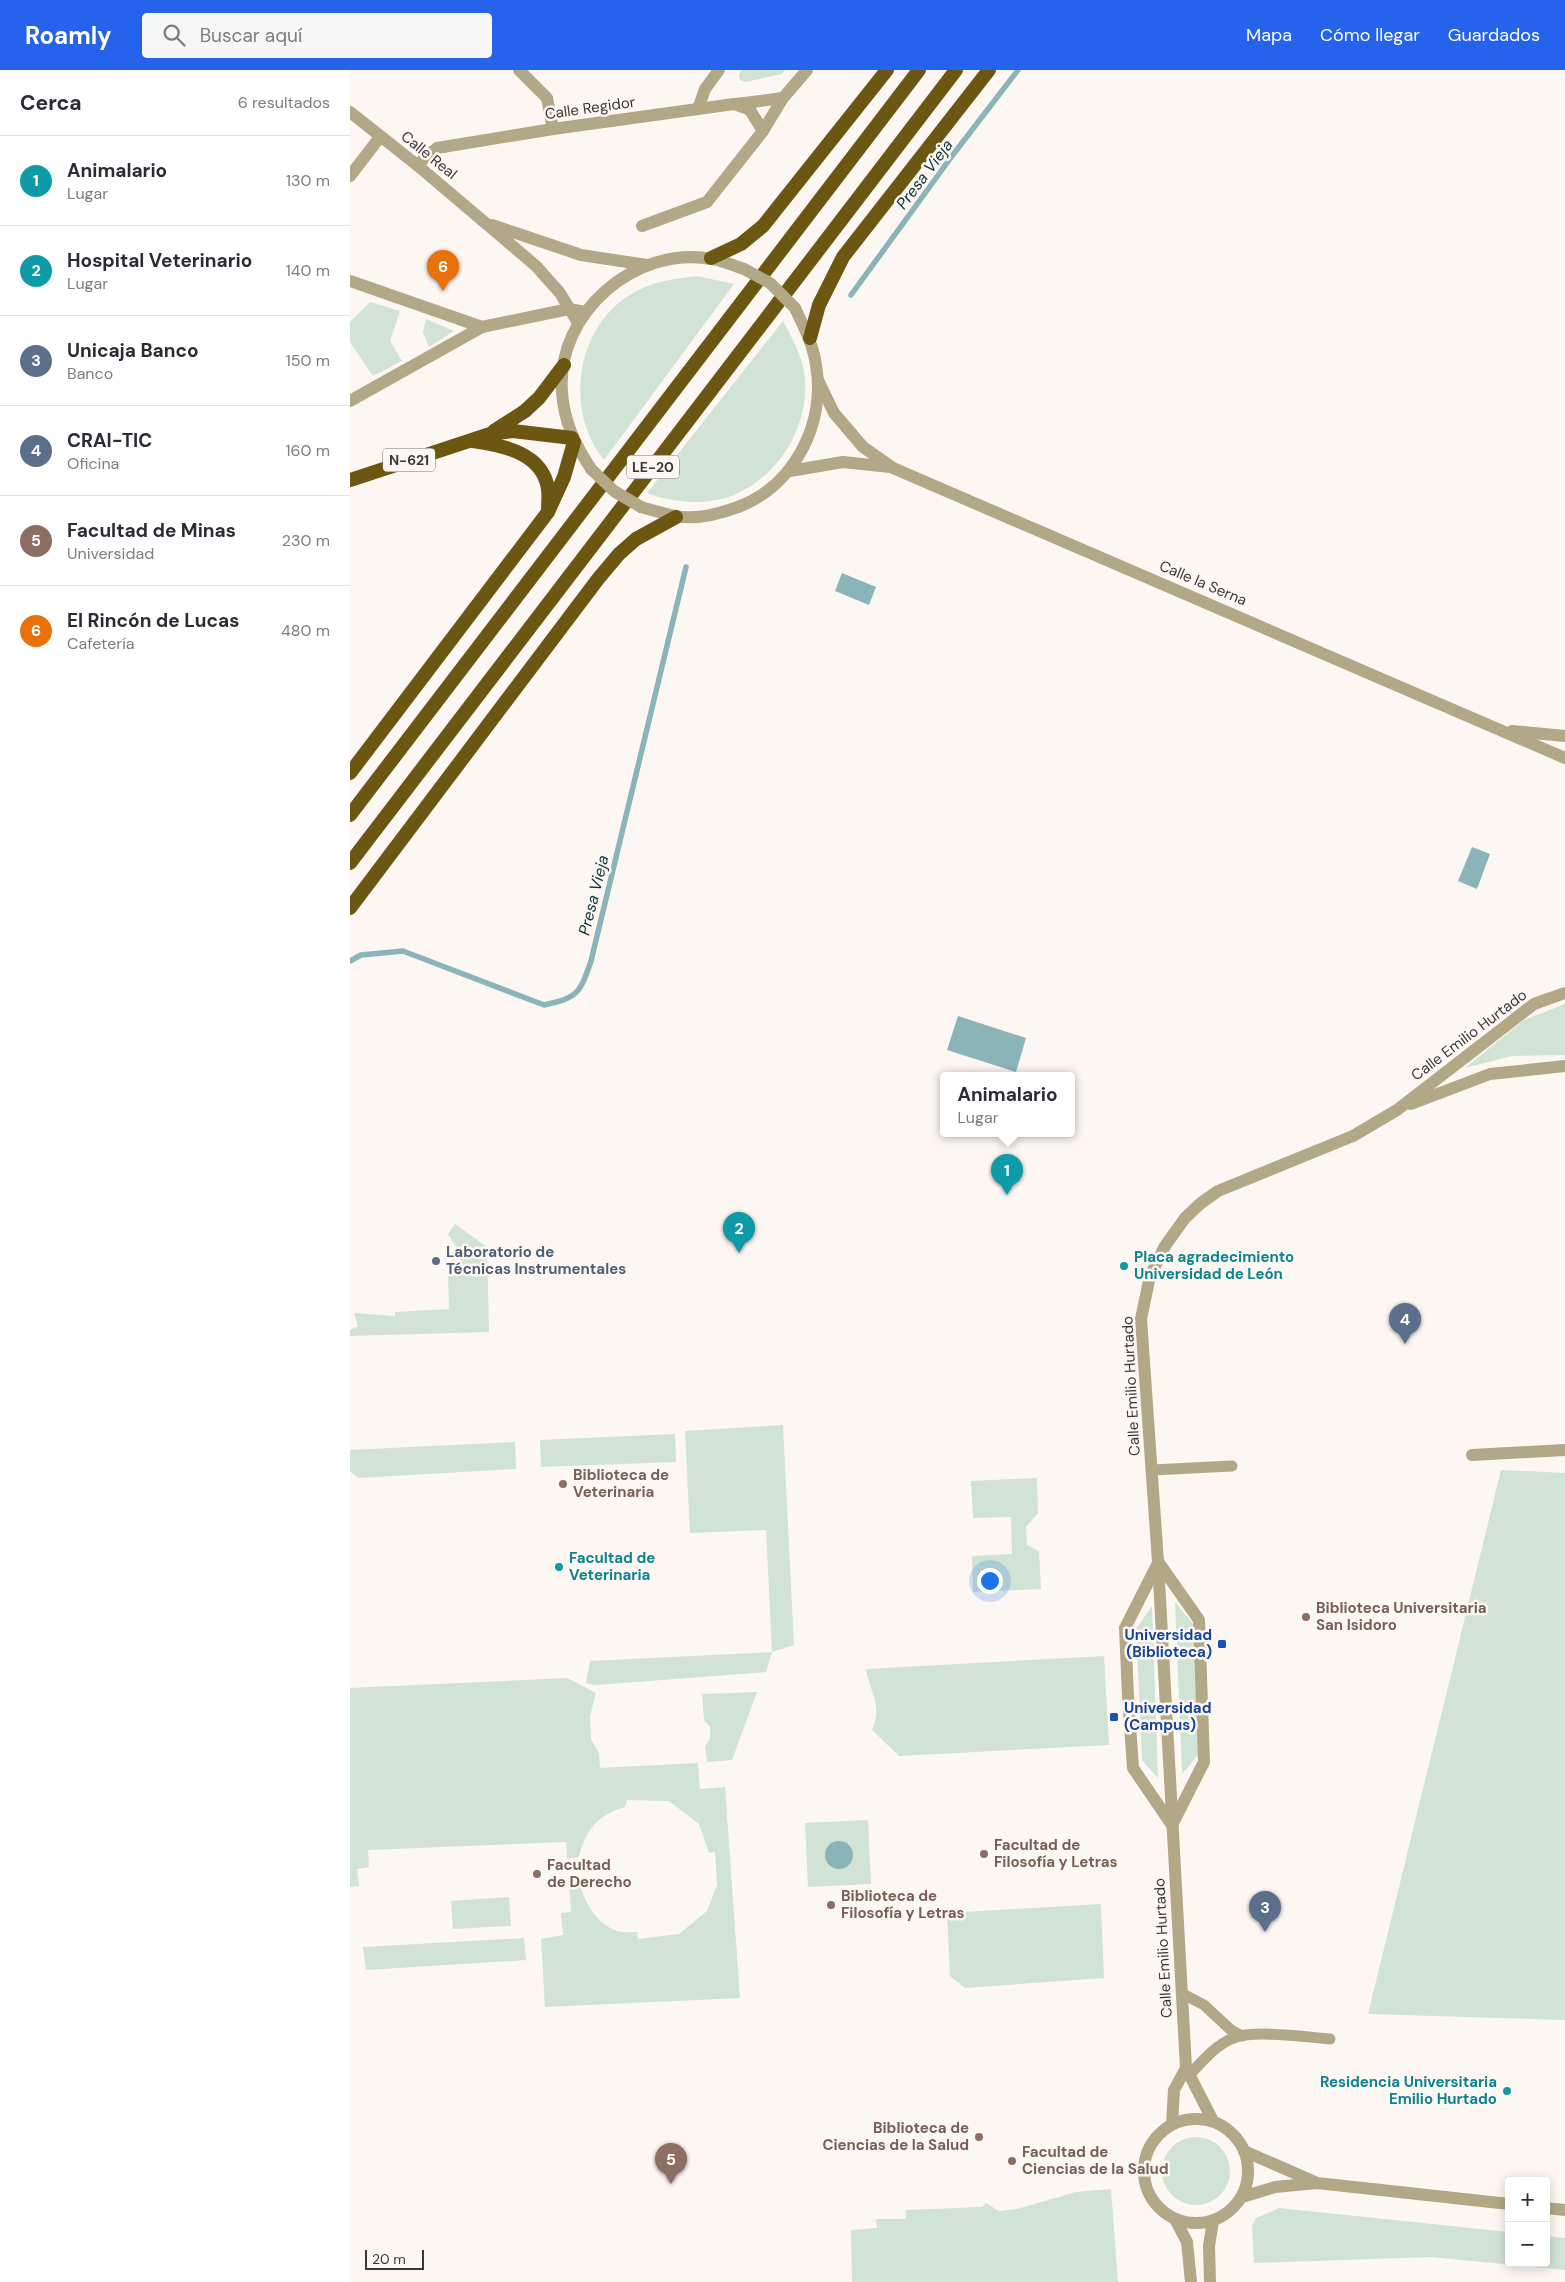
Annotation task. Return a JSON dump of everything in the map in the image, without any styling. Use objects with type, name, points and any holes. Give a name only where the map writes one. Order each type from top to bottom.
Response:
[{"type":"highway","points":[[711,258],[741,244],[763,226],[887,70]]},
{"type":"highway","name":"LE-20","points":[[350,815],[919,70]]},
{"type":"highway","name":"LE-20","points":[[350,863],[956,70]]},
{"type":"highway","points":[[810,338],[819,305],[844,257],[989,70]]},
{"type":"highway","name":"N-621","points":[[490,434],[525,411],[539,398],[564,365]]},
{"type":"highway","name":"N-621","points":[[350,480],[490,434],[514,430],[573,440]]},
{"type":"highway","points":[[467,440],[502,446],[520,452],[534,462],[545,478],[548,489],[548,512]]},
{"type":"highway","points":[[350,773],[548,512],[564,477],[573,440]]},
{"type":"highway","points":[[350,908],[598,579],[619,554],[636,539],[676,517]]},
{"type":"street","points":[[519,70],[547,98],[553,129]]},
{"type":"street","points":[[698,109],[705,89],[719,70]]},
{"type":"street","points":[[642,226],[707,202],[763,130],[783,98],[807,70]]},
{"type":"street","name":"Calle Regidor","points":[[417,165],[437,148],[553,129],[783,98]]},
{"type":"street","points":[[734,104],[750,110],[763,130]]},
{"type":"street","name":"Calle Real","points":[[350,112],[488,224],[550,279],[578,323]]},
{"type":"street","points":[[350,176],[380,137]]},
{"type":"street","name":"Calle Real","points":[[488,224],[581,255],[646,265]]},
{"type":"street","points":[[678,258],[711,258],[744,269],[770,283],[795,308],[810,338],[818,380],[816,412],[806,444],[790,471],[758,500],[718,515],[676,517],[642,507],[614,491],[591,469],[573,440],[565,414],[562,390],[564,365],[569,344],[578,323],[585,312],[612,284],[646,265],[678,258]]},
{"type":"street","points":[[350,282],[482,327]]},
{"type":"street","points":[[350,401],[482,327],[569,310],[585,312]]},
{"type":"street","name":"Calle la Serna","points":[[818,380],[834,413],[863,447],[893,468],[1565,758]]},
{"type":"street","name":"Calle la Serna","points":[[790,471],[843,462],[893,468]]},
{"type":"street","name":"Calle la Serna","points":[[1499,729],[1565,736]]},
{"type":"street","name":"Calle Emilio Hurtado","points":[[1213,2121],[1188,2071],[1142,1319],[1150,1276],[1165,1246],[1185,1218],[1218,1191],[1353,1136],[1397,1110],[1534,1004],[1565,992]]},
{"type":"street","name":"Calle Emilio Hurtado","points":[[1397,1110],[1490,1074],[1565,1066]]},
{"type":"street","points":[[1472,1455],[1565,1450]]},
{"type":"street","points":[[1158,1562],[1199,1620],[1204,1762],[1172,1826],[1133,1768],[1128,1696],[1125,1628],[1158,1562]]},
{"type":"street","points":[[1172,2124],[1174,2090],[1188,2071]]},
{"type":"street","points":[[1199,2118],[1213,2121],[1229,2130],[1240,2142],[1249,2164],[1249,2175],[1242,2197],[1226,2214],[1213,2221],[1200,2224],[1175,2219],[1161,2210],[1150,2197],[1145,2181],[1144,2164],[1148,2148],[1158,2134],[1172,2124],[1185,2119],[1199,2118]]},
{"type":"street","points":[[1244,2151],[1318,2184]]},
{"type":"street","points":[[1242,2197],[1275,2187],[1318,2184],[1505,2204]]},
{"type":"street","points":[[1550,2208],[1565,2210]]},
{"type":"street","points":[[1175,2219],[1187,2242],[1192,2282]]},
{"type":"street","points":[[1210,2282],[1209,2246],[1213,2221]]},
{"type":"lane","points":[[1152,1470],[1232,1466]]},
{"type":"lane","points":[[1183,1994],[1204,2005],[1231,2030],[1242,2036]]},
{"type":"lane","points":[[1188,2071],[1232,2038],[1252,2034],[1330,2039]]},
{"type":"green space","points":[[741,70],[785,70],[782,74],[745,82],[740,80]]},
{"type":"green space","points":[[697,276],[734,284],[604,460],[592,440],[584,419],[580,396],[587,350],[596,330],[610,311],[636,291],[661,282]]},
{"type":"green space","points":[[370,302],[400,311],[390,341],[402,361],[373,376],[350,342],[350,322]]},
{"type":"green space","points":[[426,319],[454,331],[429,347],[423,332]]},
{"type":"green space","points":[[783,321],[801,358],[805,390],[803,409],[798,427],[790,445],[779,460],[751,486],[734,495],[713,501],[679,501],[647,493]]},
{"type":"green space","points":[[1565,1004],[1565,1055],[1512,1056],[1465,1068],[1524,1020]]},
{"type":"green space","points":[[455,1224],[487,1247],[489,1332],[350,1336],[350,1330],[358,1326],[354,1313],[395,1316],[395,1312],[449,1309],[448,1273],[461,1254],[448,1234]]},
{"type":"green space","points":[[783,1425],[794,1645],[772,1652],[766,1530],[690,1533],[685,1431]]},
{"type":"green space","points":[[675,1434],[676,1462],[541,1467],[540,1440]]},
{"type":"green space","points":[[515,1442],[516,1469],[358,1478],[350,1471],[350,1450]]},
{"type":"green space","points":[[1501,1470],[1565,1473],[1565,2020],[1368,2014]]},
{"type":"green space","points":[[1037,1478],[1038,1513],[1026,1527],[1027,1545],[1039,1551],[1041,1589],[973,1592],[972,1556],[1012,1554],[1011,1517],[973,1518],[971,1481]]},
{"type":"green space","points":[[1175,1602],[1193,1624],[1198,1755],[1182,1774]]},
{"type":"green space","points":[[1152,1606],[1158,1778],[1142,1760],[1136,1629]]},
{"type":"green space","points":[[772,1652],[766,1672],[596,1685],[586,1683],[590,1661]]},
{"type":"green space","points":[[1104,1656],[1109,1745],[899,1756],[872,1730],[876,1706],[866,1669]]},
{"type":"green space","points":[[567,1678],[596,1693],[590,1716],[591,1739],[599,1753],[600,1768],[698,1763],[700,1789],[725,1787],[740,1998],[545,2007],[541,1939],[563,1935],[561,1913],[571,1912],[569,1879],[577,1878],[587,1902],[602,1922],[617,1931],[637,1932],[638,1939],[679,1934],[707,1911],[717,1885],[715,1852],[709,1853],[699,1824],[669,1801],[627,1800],[625,1807],[608,1814],[594,1825],[585,1839],[579,1857],[567,1859],[566,1842],[368,1850],[369,1867],[357,1869],[359,1886],[350,1887],[350,1688]]},
{"type":"green space","points":[[757,1692],[732,1760],[707,1762],[705,1747],[710,1738],[710,1727],[704,1720],[702,1694]]},
{"type":"green space","points":[[868,1820],[871,1884],[808,1887],[805,1823]]},
{"type":"green space","points":[[509,1897],[511,1926],[453,1929],[451,1901]]},
{"type":"green space","points":[[1101,1904],[1104,1978],[965,1988],[950,1976],[947,1913]]},
{"type":"green space","points":[[524,1938],[526,1960],[366,1970],[363,1947]]},
{"type":"green space","points":[[1196,2137],[1209,2140],[1220,2147],[1227,2158],[1230,2171],[1227,2184],[1220,2195],[1209,2202],[1196,2205],[1183,2202],[1172,2195],[1165,2184],[1162,2171],[1165,2158],[1172,2147],[1183,2140]]},
{"type":"green space","points":[[1111,2189],[1118,2282],[852,2282],[851,2230],[877,2228],[876,2219],[906,2219],[906,2210],[982,2207],[986,2203],[999,2211],[1017,2209],[1076,2192]]},
{"type":"green space","points":[[1279,2208],[1505,2232],[1505,2264],[1431,2257],[1254,2263],[1252,2226],[1256,2218]]},
{"type":"green space","points":[[1550,2236],[1565,2238],[1565,2270],[1534,2267],[1550,2267]]},
{"type":"water","points":[[842,573],[876,587],[869,605],[835,591]]},
{"type":"water","points":[[1472,847],[1490,854],[1477,889],[1458,881]]},
{"type":"water","points":[[958,1016],[1026,1038],[1016,1072],[947,1050]]},
{"type":"water","points":[[839,1841],[849,1845],[853,1855],[849,1865],[839,1869],[829,1865],[825,1855],[829,1845]]},
{"type":"waterway","name":"Presa Vieja","points":[[851,295],[952,156],[1018,70]]},
{"type":"waterway","name":"Presa Vieja","points":[[350,961],[361,955],[403,951],[544,1005],[564,1000],[576,992],[584,980],[591,961],[686,567]]},
{"type":"place","name":"El Rincón de Lucas","points":[[443,291]]},
{"type":"place","name":"Animalario","points":[[1007,1195]]},
{"type":"place","name":"Hospital Veterinario","points":[[739,1253]]},
{"type":"place","name":"Laboratorio de Técnicas Instrumentales","points":[[436,1261]]},
{"type":"place","name":"Placa agradecimiento Universidad de León","points":[[1124,1266]]},
{"type":"place","name":"CRAI-TIC","points":[[1405,1344]]},
{"type":"place","name":"Biblioteca de Veterinaria","points":[[563,1484]]},
{"type":"place","name":"Facultad de Veterinaria","points":[[559,1567]]},
{"type":"place","name":"Biblioteca Universitaria San Isidoro","points":[[1306,1617]]},
{"type":"place","name":"Universidad (Biblioteca)","points":[[1222,1644]]},
{"type":"place","name":"Universidad (Campus)","points":[[1114,1717]]},
{"type":"place","name":"Facultad de Filosofía y Letras","points":[[984,1854]]},
{"type":"place","name":"Facultad de Derecho","points":[[537,1874]]},
{"type":"place","name":"Biblioteca de Filosofía y Letras","points":[[831,1905]]},
{"type":"place","name":"Unicaja Banco","points":[[1265,1932]]},
{"type":"place","name":"Residencia Universitaria Emilio Hurtado","points":[[1507,2091]]},
{"type":"place","name":"Biblioteca de Ciencias de la Salud","points":[[979,2137]]},
{"type":"place","name":"Facultad de Ciencias de la Salud","points":[[1012,2161]]},
{"type":"place","name":"Facultad de Minas","points":[[671,2184]]}]
